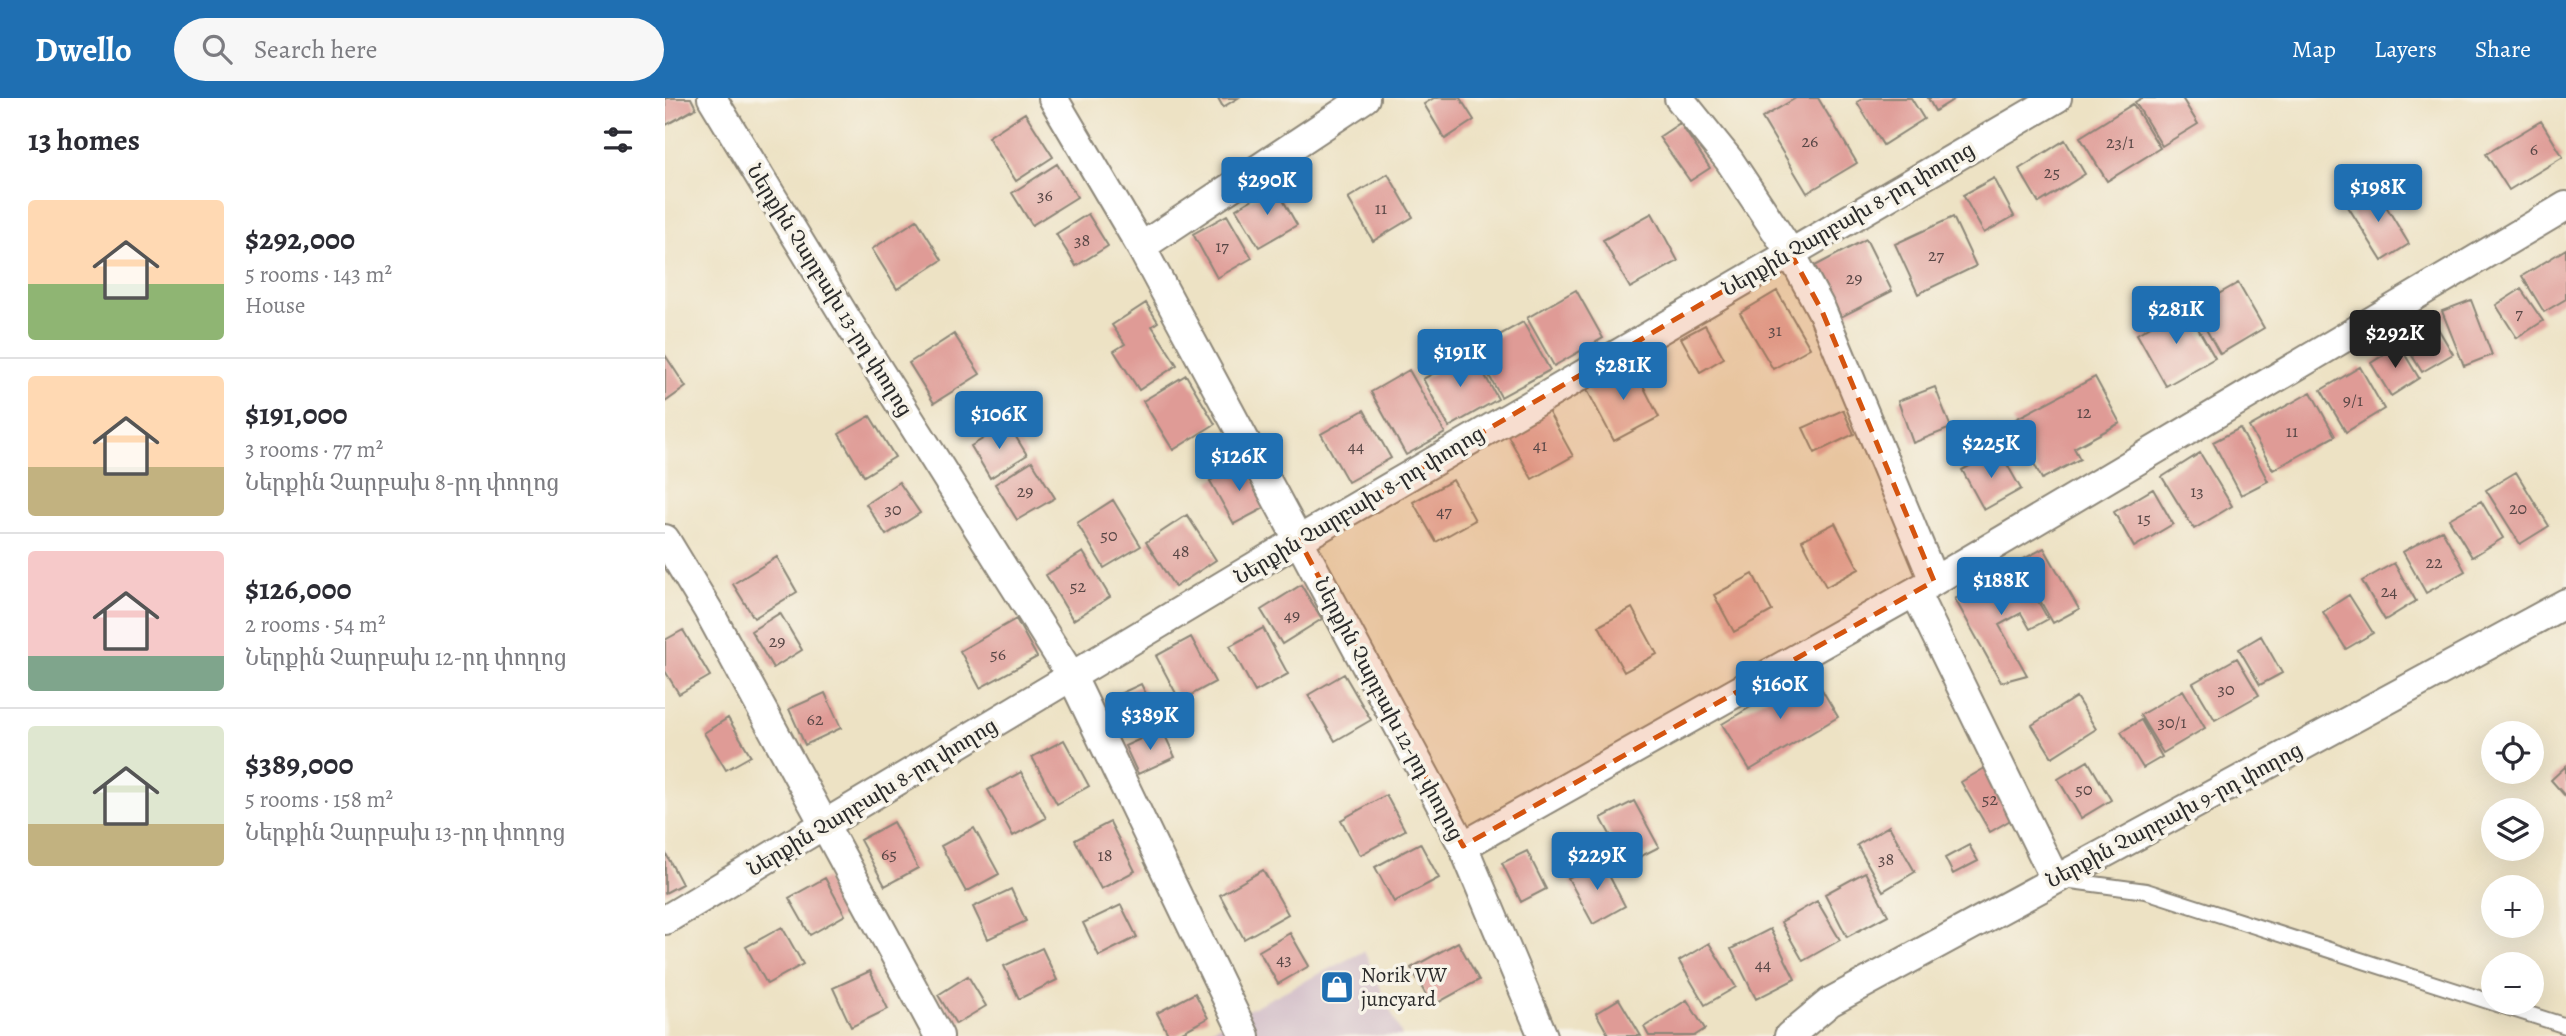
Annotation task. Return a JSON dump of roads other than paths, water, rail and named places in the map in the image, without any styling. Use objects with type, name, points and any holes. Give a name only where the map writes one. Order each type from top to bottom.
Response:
[{"type":"street","name":"Ներքին Չարբախ 13-րդ փողոց","points":[[712,98],[847,320],[1072,677],[1245,1036]]},
{"type":"street","name":"Ներքին Չարբախ 12-րդ փողոց","points":[[1053,98],[1141,247],[1463,846],[1543,1036]]},
{"type":"street","points":[[1141,247],[1366,98]]},
{"type":"street","points":[[1679,98],[1729,160],[1790,252],[1822,311],[1925,587],[2055,878]]},
{"type":"street","name":"Ներքին Չարբախ 8-րդ փողոց","points":[[665,920],[1299,540],[2057,98]]},
{"type":"street","points":[[1463,846],[1925,587],[2566,206]]},
{"type":"street","points":[[665,539],[709,610],[939,1036]]},
{"type":"street","name":"Ներքին Չարբախ 9-րդ փողոց","points":[[1789,1036],[1830,1002],[2566,603]]},
{"type":"lane","points":[[2055,878],[2146,891],[2481,999]]},
{"type":"lane","points":[[2532,1015],[2566,1026]]},
{"type":"place","name":"Norik VW juncyard","points":[[1337,987]]}]
